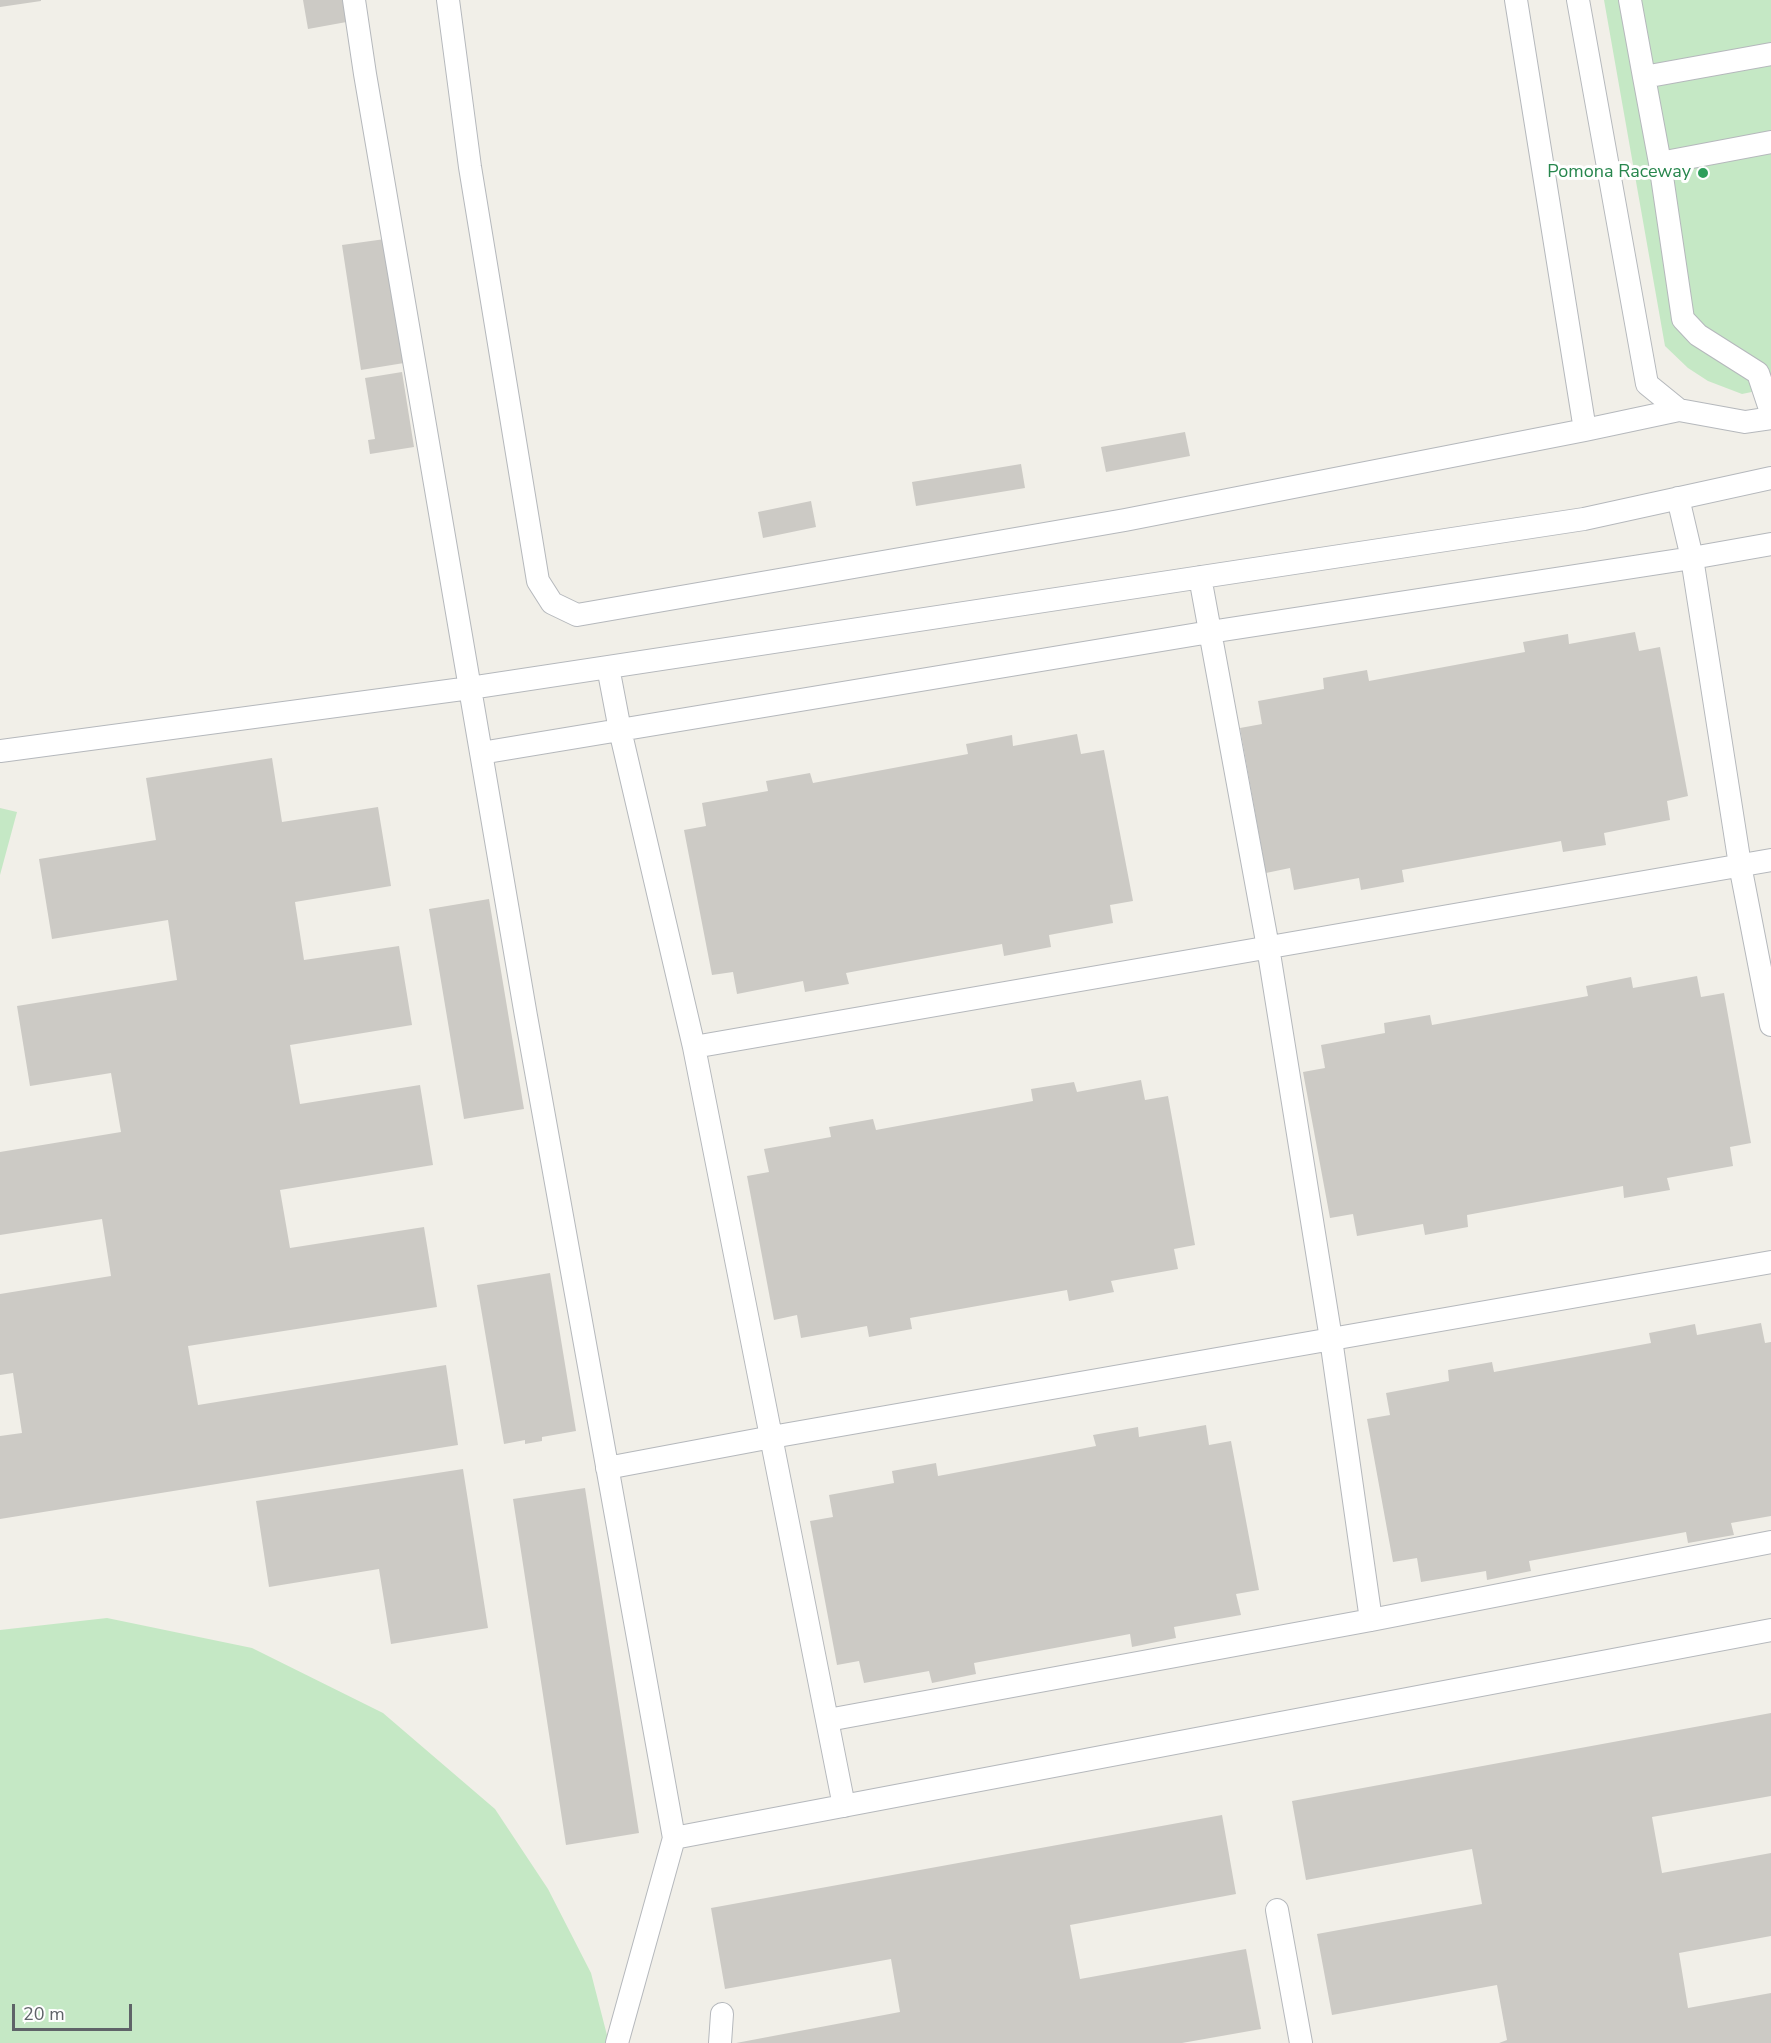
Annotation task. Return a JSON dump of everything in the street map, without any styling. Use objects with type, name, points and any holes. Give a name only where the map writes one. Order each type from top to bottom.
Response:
[{"type":"lane","points":[[354,0],[481,753],[674,1838],[617,2043]]},
{"type":"lane","points":[[448,0],[470,167],[538,581],[552,603],[577,615],[1125,520],[1679,410],[1745,422],[1771,418]]},
{"type":"lane","points":[[1516,0],[1585,430]]},
{"type":"lane","points":[[1578,0],[1647,384],[1679,410]]},
{"type":"lane","points":[[1630,0],[1659,163],[1683,319],[1698,334],[1758,373],[1771,412]]},
{"type":"lane","points":[[1644,77],[1771,54]]},
{"type":"lane","points":[[1659,163],[1771,142]]},
{"type":"lane","points":[[0,751],[470,688],[1584,519],[1771,478]]},
{"type":"lane","points":[[1678,498],[1692,558],[1740,865],[1771,1025]]},
{"type":"lane","points":[[481,753],[1210,632],[1771,544]]},
{"type":"lane","points":[[1200,577],[1268,947],[1331,1339],[1371,1620]]},
{"type":"lane","points":[[608,667],[620,730],[694,1047],[844,1806]]},
{"type":"lane","points":[[694,1047],[1771,860]]},
{"type":"lane","points":[[607,1468],[1771,1262]]},
{"type":"lane","points":[[828,1720],[1371,1620],[1771,1542]]},
{"type":"lane","points":[[674,1838],[1771,1630]]},
{"type":"lane","points":[[1277,1910],[1301,2043]]},
{"type":"lane","points":[[720,2043],[722,2014]]},
{"type":"green space","name":"Pomona Raceway","points":[[1604,0],[1771,0],[1771,388],[1742,394],[1708,381],[1688,368],[1665,346]]},
{"type":"green space","points":[[0,808],[17,812],[0,875]]},
{"type":"green space","points":[[107,1618],[252,1648],[383,1713],[495,1809],[548,1889],[591,1973],[609,2043],[0,2043],[0,1630]]},
{"type":"building","points":[[0,0],[41,0],[41,1],[0,7]]},
{"type":"building","points":[[303,0],[348,0],[352,21],[308,29]]},
{"type":"building","points":[[385,239],[404,363],[361,370],[342,245]]},
{"type":"building","points":[[402,372],[414,447],[370,454],[368,440],[375,439],[365,378]]},
{"type":"building","points":[[1185,432],[1190,456],[1106,472],[1101,447]]},
{"type":"building","points":[[1021,464],[1025,488],[916,506],[912,482]]},
{"type":"building","points":[[811,501],[816,527],[763,538],[758,512]]},
{"type":"building","points":[[1635,632],[1639,651],[1660,647],[1688,796],[1667,801],[1670,820],[1604,833],[1606,845],[1563,852],[1561,841],[1402,870],[1404,882],[1361,890],[1359,878],[1294,890],[1290,868],[1266,873],[1240,728],[1262,724],[1258,701],[1324,689],[1323,678],[1367,670],[1369,681],[1525,652],[1523,642],[1568,634],[1569,644]]},
{"type":"building","points":[[1077,734],[1081,754],[1104,750],[1133,901],[1110,905],[1113,923],[1049,935],[1051,947],[1004,956],[1002,944],[846,973],[849,984],[805,992],[803,981],[737,994],[733,972],[712,975],[684,830],[706,826],[702,803],[768,791],[766,781],[810,773],[813,783],[968,754],[966,744],[1012,735],[1013,746]]},
{"type":"building","points":[[272,758],[282,822],[378,807],[391,886],[295,902],[304,960],[399,946],[412,1025],[290,1045],[300,1104],[420,1085],[433,1165],[280,1190],[290,1248],[424,1227],[437,1307],[188,1346],[198,1405],[446,1365],[458,1445],[0,1519],[0,1436],[22,1433],[13,1373],[0,1375],[0,1294],[111,1276],[102,1219],[0,1235],[0,1152],[121,1132],[111,1073],[30,1086],[17,1006],[177,980],[168,920],[52,939],[39,859],[156,840],[146,778]]},
{"type":"building","points":[[489,899],[524,1109],[464,1119],[429,909]]},
{"type":"building","points":[[1697,976],[1701,997],[1724,993],[1751,1143],[1730,1147],[1733,1166],[1667,1178],[1670,1190],[1624,1198],[1623,1186],[1467,1215],[1468,1227],[1425,1235],[1423,1224],[1357,1236],[1353,1214],[1330,1218],[1303,1072],[1325,1068],[1321,1045],[1385,1033],[1384,1023],[1430,1015],[1432,1025],[1588,996],[1586,986],[1631,977],[1633,988]]},
{"type":"building","points":[[1141,1080],[1145,1100],[1168,1096],[1195,1245],[1174,1249],[1178,1269],[1111,1281],[1114,1292],[1069,1301],[1067,1290],[910,1318],[912,1329],[869,1337],[867,1326],[801,1338],[797,1315],[774,1320],[747,1176],[769,1172],[764,1149],[831,1137],[829,1127],[873,1119],[876,1130],[1033,1101],[1031,1089],[1074,1082],[1077,1092]]},
{"type":"building","points":[[550,1273],[576,1431],[542,1437],[542,1441],[525,1444],[525,1440],[504,1444],[477,1285]]},
{"type":"building","points":[[1761,1323],[1765,1343],[1771,1342],[1771,1516],[1731,1523],[1734,1535],[1688,1543],[1686,1532],[1529,1561],[1531,1571],[1487,1580],[1486,1571],[1421,1582],[1417,1558],[1393,1562],[1367,1419],[1390,1415],[1386,1393],[1449,1381],[1448,1370],[1492,1362],[1494,1372],[1651,1343],[1649,1333],[1695,1324],[1697,1335]]},
{"type":"building","points":[[1206,1425],[1209,1445],[1231,1441],[1259,1590],[1236,1594],[1241,1615],[1174,1627],[1176,1638],[1132,1647],[1130,1634],[974,1663],[976,1674],[932,1683],[929,1671],[864,1683],[859,1661],[837,1665],[810,1521],[833,1517],[829,1495],[894,1483],[892,1471],[936,1463],[938,1476],[1096,1446],[1093,1435],[1138,1427],[1139,1437]]},
{"type":"building","points":[[463,1469],[488,1628],[391,1644],[379,1569],[269,1587],[256,1501]]},
{"type":"building","points":[[585,1488],[639,1833],[566,1845],[513,1499]]},
{"type":"building","points":[[1771,1713],[1771,1796],[1652,1817],[1662,1873],[1771,1853],[1771,1936],[1679,1953],[1688,2008],[1771,1993],[1771,2043],[1499,2043],[1507,2040],[1497,1985],[1332,2015],[1317,1934],[1482,1904],[1472,1849],[1306,1880],[1292,1801]]},
{"type":"building","points":[[1222,1815],[1236,1894],[1070,1925],[1080,1979],[1246,1949],[1261,2029],[1182,2043],[736,2043],[900,2012],[891,1959],[725,1989],[711,1908]]},
{"type":"place","name":"Pomona Raceway","points":[[1703,173]]}]
